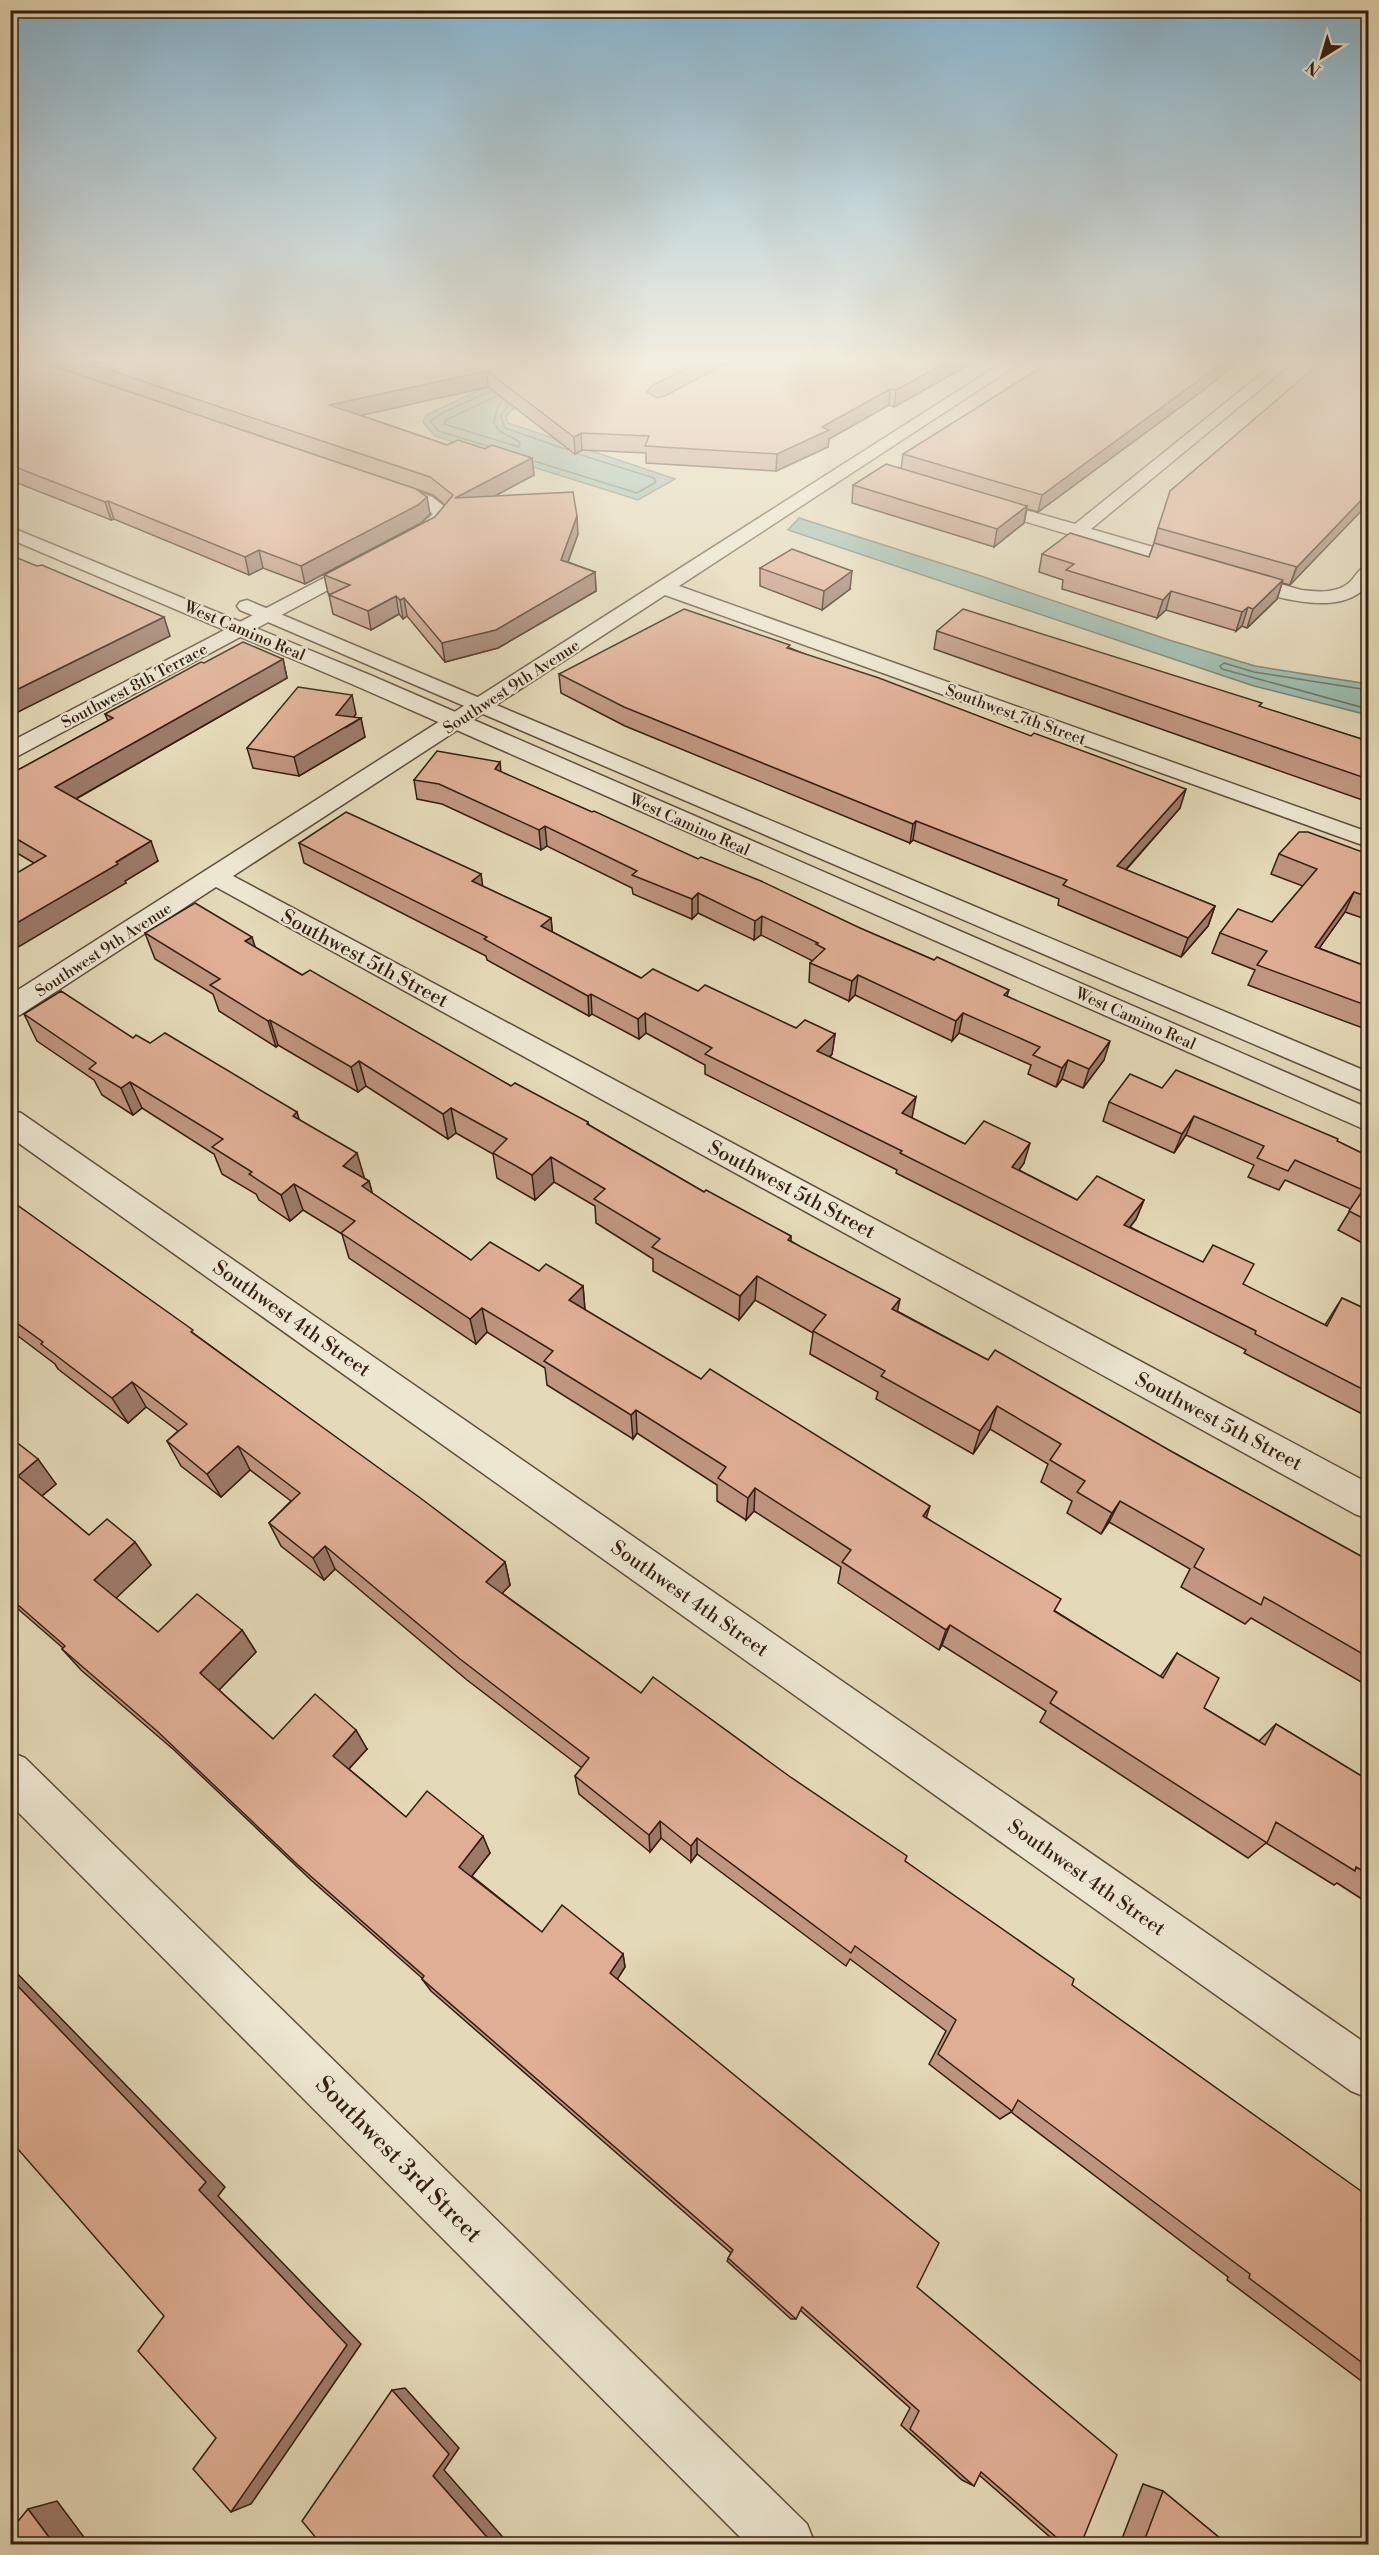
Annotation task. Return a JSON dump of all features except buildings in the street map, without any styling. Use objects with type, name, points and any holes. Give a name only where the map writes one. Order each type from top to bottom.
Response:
[{"type":"street","points":[[372,482],[426,501],[444,513],[429,529],[398,545]]},
{"type":"street","name":"Southwest 9th Avenue","points":[[10,1008],[827,482]]},
{"type":"street","points":[[1078,531],[1138,482]]},
{"type":"street","points":[[966,498],[1285,592],[1311,597],[1337,596],[1352,590],[1368,572]]},
{"type":"street","name":"West Camino Real","points":[[10,532],[456,722],[1368,1120]]},
{"type":"street","name":"Southwest 8th Terrace","points":[[10,751],[377,556]]},
{"type":"street","name":"Southwest 7th Street","points":[[664,588],[1368,840]]},
{"type":"street","name":"West Camino Real","points":[[224,597],[1368,1083]]},
{"type":"street","name":"Southwest 5th Street","points":[[216,877],[1368,1502]]},
{"type":"street","points":[[1097,1001],[1119,977]]},
{"type":"street","name":"Southwest 4th Street","points":[[10,1121],[1368,2074]]},
{"type":"street","name":"Southwest 3rd Street","points":[[10,1773],[787,2544]]},
{"type":"water","points":[[582,482],[669,482],[638,500]]},
{"type":"water","points":[[799,518],[978,575],[1169,640],[1255,666],[1368,684],[1368,715],[1254,686],[788,530]]}]
